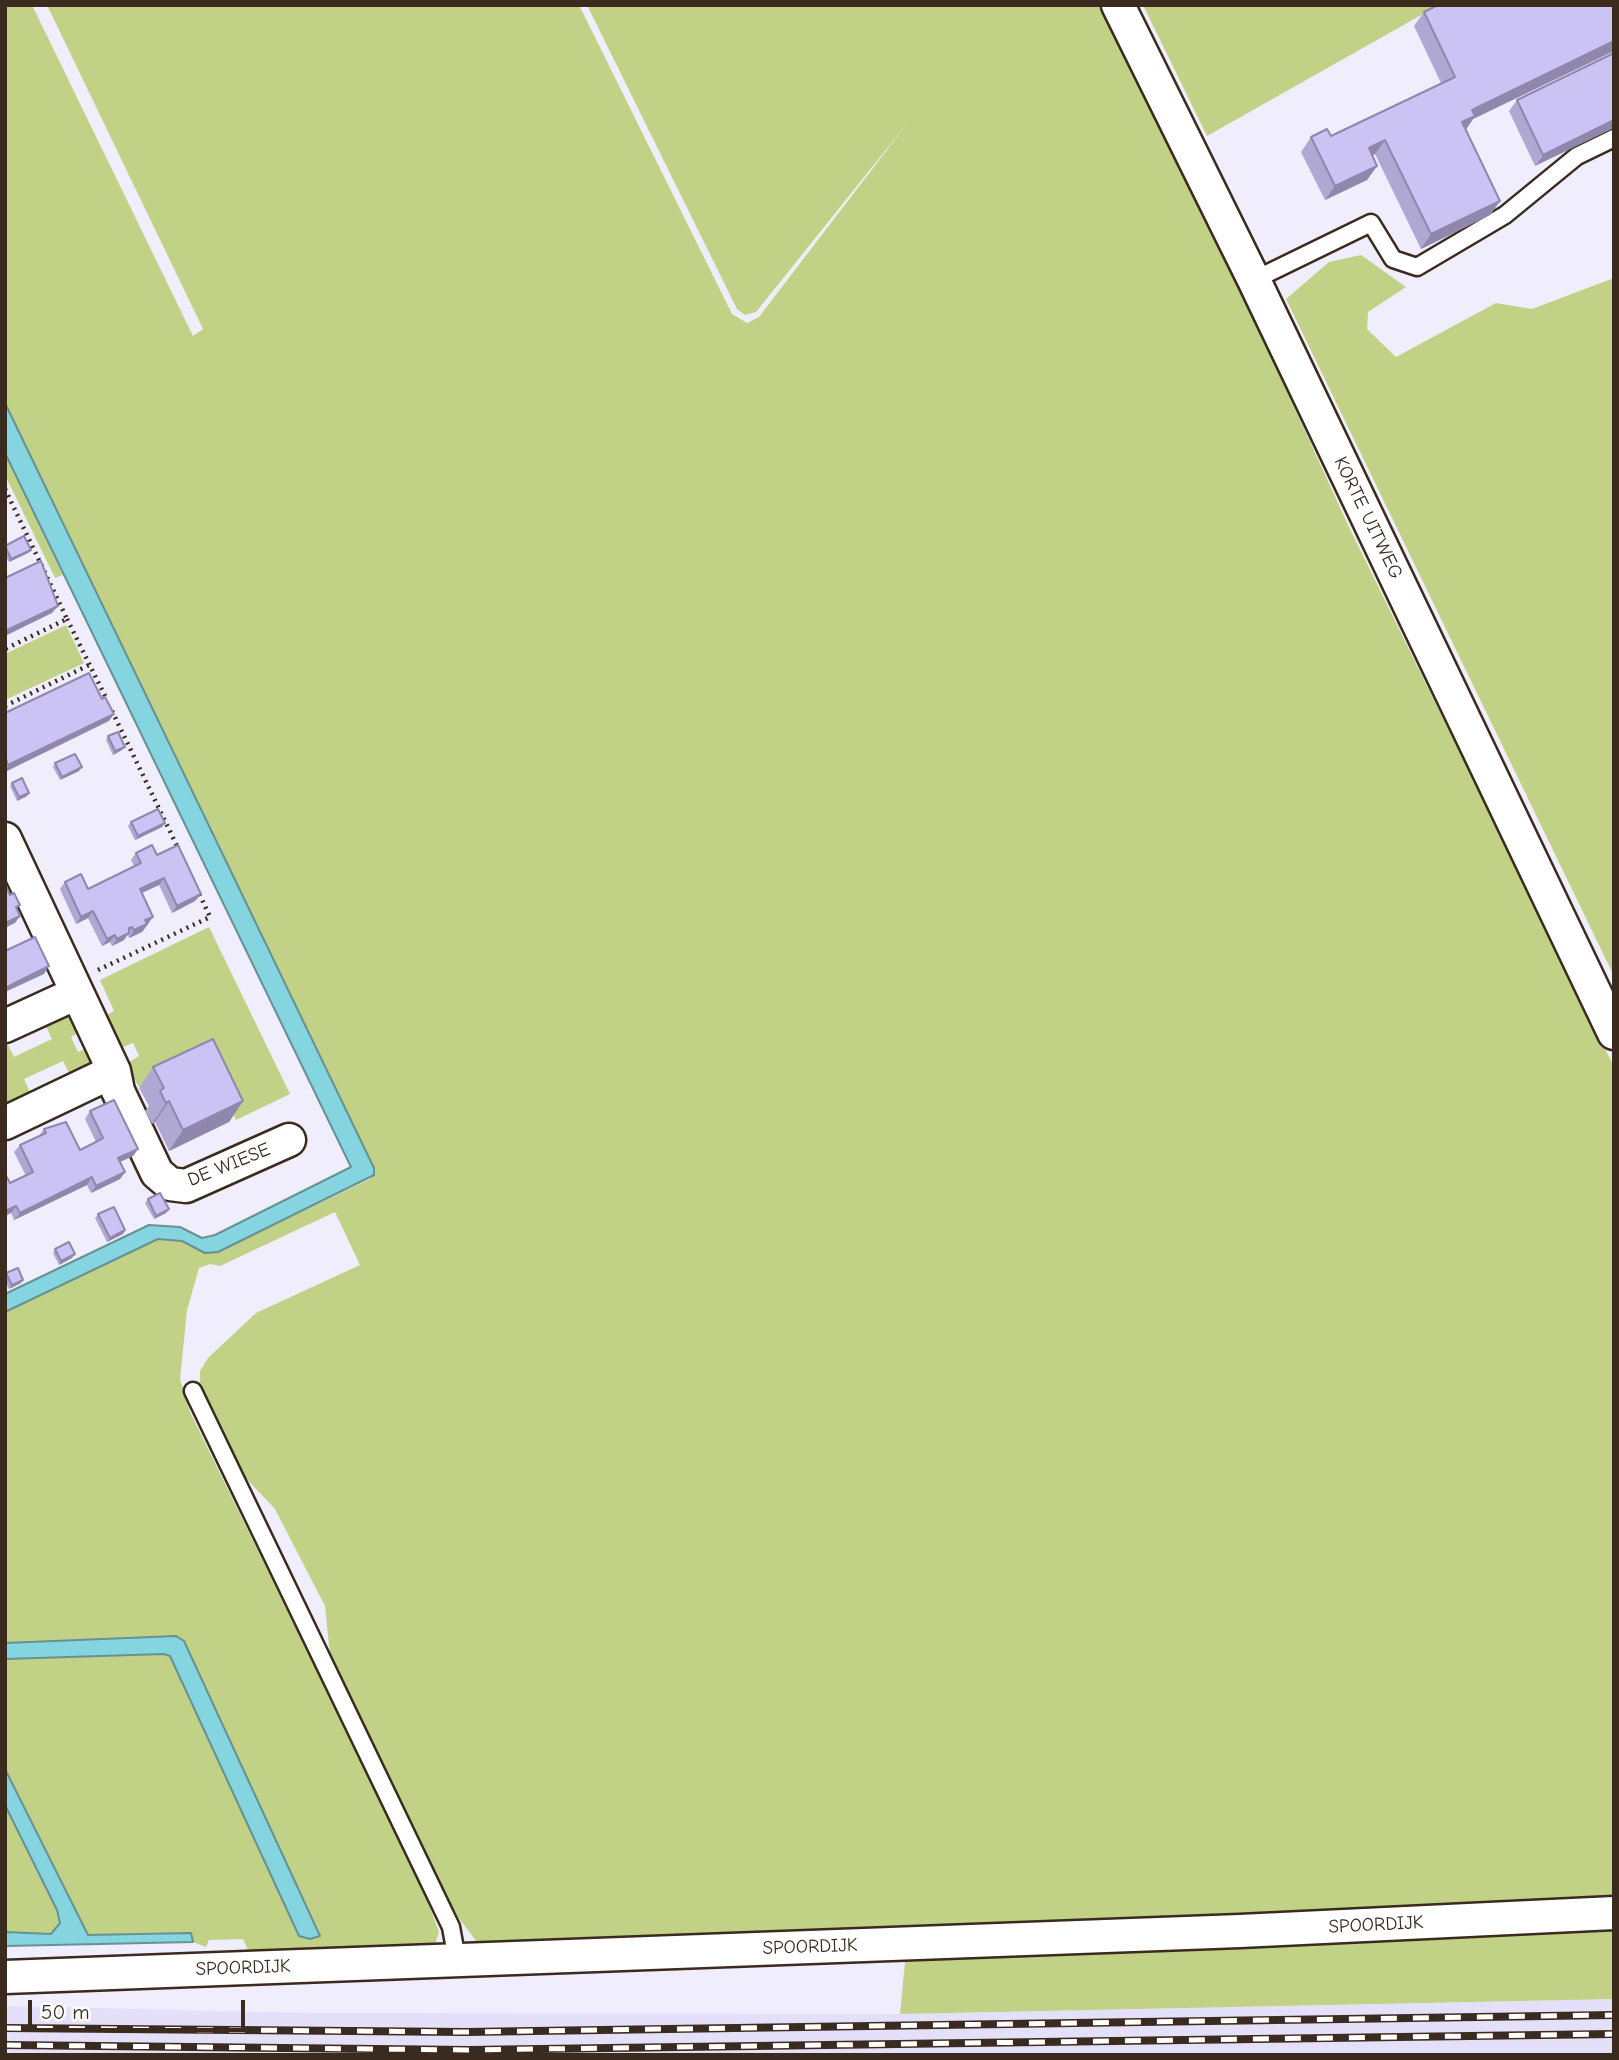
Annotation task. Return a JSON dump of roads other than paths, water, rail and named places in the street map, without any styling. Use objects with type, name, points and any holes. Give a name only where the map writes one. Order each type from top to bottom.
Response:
[{"type":"street","name":"KORTE UITWEG","points":[[1118,5],[1254,280],[1614,1033]]},
{"type":"street","name":"DE WIESE","points":[[5,839],[114,1071],[118,1091],[157,1173],[170,1184],[186,1186],[289,1140]]},
{"type":"street","points":[[5,1027],[74,987]]},
{"type":"street","points":[[5,1123],[114,1071]]},
{"type":"street","name":"SPOORDIJK","points":[[5,1977],[1240,1931],[1614,1913]]},
{"type":"lane","points":[[1254,280],[1371,223],[1393,259],[1417,267],[1505,215],[1577,156],[1614,138]]},
{"type":"lane","points":[[193,1391],[451,1927],[457,1960]]},
{"type":"water","points":[[5,403],[374,1168],[374,1175],[218,1252],[205,1253],[182,1241],[158,1239],[5,1312],[5,1294],[149,1225],[180,1227],[202,1238],[215,1235],[351,1167],[5,453]]},
{"type":"water","points":[[176,1636],[184,1641],[320,1936],[310,1939],[299,1936],[170,1656],[164,1654],[5,1659],[5,1643]]},
{"type":"water","points":[[5,1769],[88,1935],[191,1933],[193,1942],[5,1946],[5,1932],[51,1934],[60,1923],[57,1910],[5,1805]]},
{"type":"railway","points":[[5,2028],[466,2032],[1614,2015]]},
{"type":"railway","points":[[5,2045],[468,2050],[1614,2034]]}]
